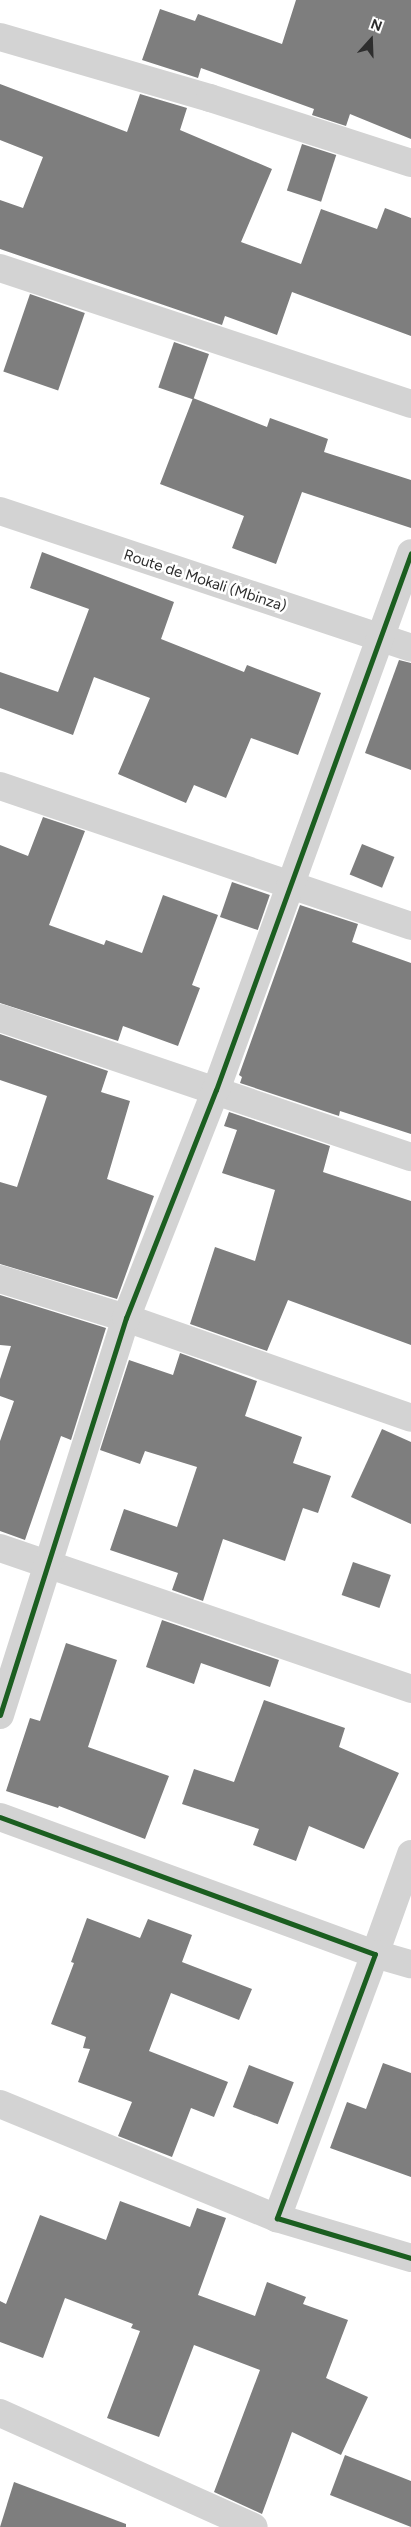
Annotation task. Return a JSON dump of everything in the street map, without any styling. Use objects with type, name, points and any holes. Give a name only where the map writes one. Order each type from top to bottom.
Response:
[{"type":"street","points":[[0,37],[210,98],[411,163]]},
{"type":"street","points":[[0,268],[411,404]]},
{"type":"street","name":"Route de Mokali (Mbinza)","points":[[0,511],[411,648]]},
{"type":"street","points":[[0,1715],[126,1318],[216,1090],[378,638],[411,553]]},
{"type":"street","points":[[0,786],[411,926]]},
{"type":"street","points":[[0,1018],[411,1157]]},
{"type":"street","points":[[0,1279],[126,1318],[411,1418]]},
{"type":"street","points":[[0,1548],[411,1689]]},
{"type":"street","points":[[0,1817],[375,1954],[411,1964]]},
{"type":"street","points":[[277,2218],[411,1854]]},
{"type":"street","points":[[0,2104],[277,2218],[411,2258]]},
{"type":"street","points":[[0,2413],[254,2527]]},
{"type":"building","points":[[296,0],[411,0],[411,139],[350,114],[346,126],[312,115],[314,109],[201,68],[198,78],[142,60],[160,9],[195,21],[198,14],[282,44]]},
{"type":"building","points":[[0,84],[127,132],[140,94],[187,108],[180,130],[272,169],[241,242],[301,264],[321,209],[377,229],[385,208],[411,218],[411,336],[292,292],[277,335],[225,316],[222,325],[0,249],[0,200],[23,208],[43,157],[0,140]]},
{"type":"building","points":[[302,144],[336,155],[321,202],[287,191]]},
{"type":"building","points":[[30,294],[85,313],[58,390],[3,372]]},
{"type":"building","points":[[174,342],[209,354],[193,399],[158,387]]},
{"type":"building","points":[[193,398],[267,427],[270,418],[328,439],[324,452],[411,480],[411,528],[302,492],[276,564],[232,548],[244,516],[160,484]]},
{"type":"building","points":[[42,552],[174,602],[161,639],[244,672],[247,665],[321,693],[298,755],[251,738],[226,798],[194,785],[186,803],[118,774],[150,698],[94,677],[73,735],[0,708],[0,672],[58,692],[89,609],[30,588]]},
{"type":"building","points":[[399,660],[411,663],[411,770],[365,753]]},
{"type":"building","points":[[43,817],[85,831],[49,925],[104,945],[106,940],[142,953],[163,895],[218,915],[192,985],[200,988],[178,1046],[123,1026],[118,1041],[0,1003],[0,845],[28,856]]},
{"type":"building","points":[[362,844],[394,857],[382,888],[350,875]]},
{"type":"building","points":[[232,882],[270,895],[258,930],[220,917]]},
{"type":"building","points":[[300,905],[358,924],[352,942],[411,963],[411,1134],[340,1111],[339,1116],[240,1083],[242,1077],[239,1075]]},
{"type":"building","points":[[0,1034],[108,1071],[101,1092],[130,1101],[107,1179],[154,1196],[117,1299],[0,1264],[0,1182],[17,1187],[47,1096],[0,1080]]},
{"type":"building","points":[[229,1112],[330,1146],[323,1172],[411,1201],[411,1345],[288,1300],[267,1351],[190,1324],[215,1247],[255,1261],[275,1190],[222,1173],[237,1130],[224,1126]]},
{"type":"building","points":[[0,1295],[106,1328],[71,1440],[61,1436],[25,1540],[0,1531],[0,1441],[14,1401],[0,1396],[0,1379],[11,1346],[0,1345]]},
{"type":"building","points":[[180,1353],[257,1381],[245,1416],[302,1437],[293,1463],[331,1476],[318,1513],[303,1508],[285,1561],[223,1539],[203,1601],[172,1590],[178,1573],[110,1550],[124,1509],[177,1527],[197,1467],[145,1451],[140,1464],[100,1450],[129,1360],[173,1375]]},
{"type":"building","points":[[382,1429],[411,1442],[411,1524],[351,1497]]},
{"type":"building","points":[[353,1562],[391,1575],[379,1608],[342,1595]]},
{"type":"building","points":[[162,1620],[279,1660],[270,1687],[201,1663],[194,1684],[146,1667]]},
{"type":"building","points":[[66,1643],[117,1660],[88,1747],[169,1776],[145,1839],[59,1806],[58,1808],[6,1791],[30,1718],[40,1721]]},
{"type":"building","points":[[264,1700],[345,1728],[339,1747],[399,1773],[364,1849],[309,1826],[296,1861],[253,1845],[259,1829],[182,1804],[194,1769],[234,1782]]},
{"type":"building","points":[[87,1918],[140,1938],[148,1919],[192,1935],[182,1962],[252,1989],[239,2020],[171,1993],[149,2051],[228,2082],[214,2117],[191,2108],[172,2157],[118,2136],[132,2102],[78,2082],[90,2049],[83,2048],[86,2037],[51,2024],[74,1963],[71,1962]]},
{"type":"building","points":[[383,2063],[411,2073],[411,2177],[330,2148],[347,2102],[366,2109]]},
{"type":"building","points":[[249,2065],[294,2082],[278,2124],[233,2107]]},
{"type":"building","points":[[120,2201],[190,2227],[197,2208],[226,2218],[198,2295],[255,2316],[267,2282],[306,2297],[303,2304],[348,2320],[326,2378],[368,2397],[341,2455],[292,2432],[262,2514],[214,2492],[260,2370],[194,2345],[159,2437],[107,2418],[140,2331],[131,2328],[133,2324],[65,2298],[43,2358],[0,2342],[0,2301],[6,2304],[40,2215],[106,2240]]},
{"type":"building","points":[[345,2455],[411,2481],[411,2527],[330,2495]]},
{"type":"building","points":[[14,2482],[126,2524],[126,2527],[0,2527]]},
{"type":"cycle path","points":[[0,1715],[126,1318],[216,1090],[411,553]]},
{"type":"cycle path","points":[[0,1817],[375,1954],[277,2218],[411,2258]]}]
